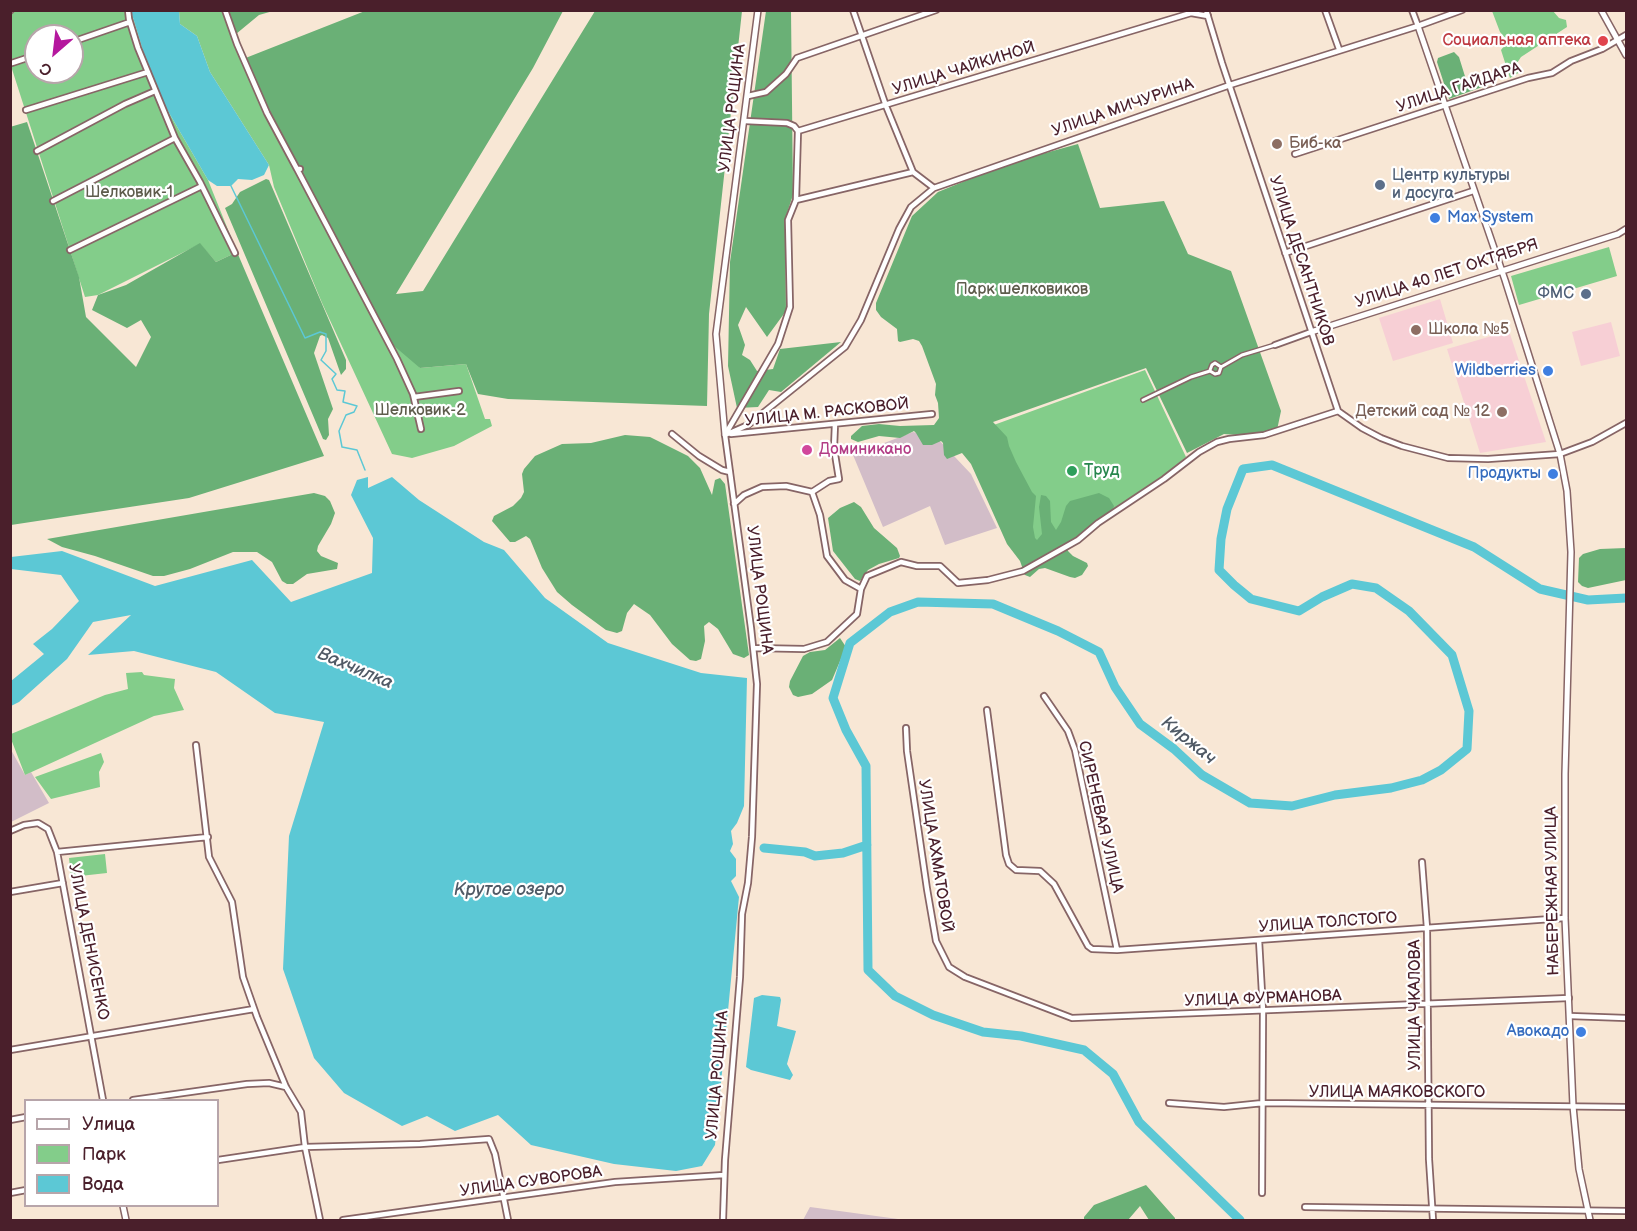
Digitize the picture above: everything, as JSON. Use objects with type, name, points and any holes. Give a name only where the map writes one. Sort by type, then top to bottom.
[{"type":"street","points":[[128,10],[148,72],[175,138],[235,253]]},
{"type":"street","points":[[225,10],[263,104],[397,359],[414,397],[421,429]]},
{"type":"street","name":"УЛИЦА РОЩИНА","points":[[723,1221],[724,1175],[740,977],[742,914],[748,883],[752,837],[757,684],[725,435],[716,334],[758,10]]},
{"type":"street","points":[[725,435],[748,425],[845,347],[861,320],[899,229],[911,207],[934,188],[913,172],[886,105],[853,10]]},
{"type":"street","points":[[748,96],[766,92],[786,74],[797,58],[936,10]]},
{"type":"street","points":[[1325,10],[1339,49]]},
{"type":"street","points":[[1412,10],[1418,26]]},
{"type":"street","name":"УЛИЦА МИЧУРИНА","points":[[934,188],[1230,85],[1462,10]]},
{"type":"street","points":[[1601,10],[1626,55]]},
{"type":"street","name":"УЛИЦА ЧАЙКИНОЙ","points":[[798,131],[1193,12],[1207,13]]},
{"type":"street","name":"УЛИЦА ДЕСАНТНИКОВ","points":[[1207,13],[1338,411]]},
{"type":"street","points":[[84,38],[130,22]]},
{"type":"street","name":"НАБЕРЕЖНАЯ УЛИЦА","points":[[1418,26],[1502,271],[1560,454],[1568,500],[1570,560],[1565,774],[1565,918],[1573,1106],[1579,1169],[1590,1221]]},
{"type":"street","name":"УЛИЦА ГАЙДАРА","points":[[1295,154],[1528,78],[1552,73],[1571,61],[1602,49],[1626,35]]},
{"type":"street","points":[[26,110],[148,72]]},
{"type":"street","points":[[37,151],[125,104],[155,91]]},
{"type":"street","points":[[725,435],[778,344],[789,307],[788,220],[796,200],[798,131],[787,123],[744,121]]},
{"type":"street","points":[[54,201],[175,138]]},
{"type":"street","points":[[796,200],[913,172]]},
{"type":"street","points":[[70,250],[202,186]]},
{"type":"street","points":[[1285,253],[1473,191]]},
{"type":"street","name":"УЛИЦА 40 ЛЕТ ОКТЯБРЯ","points":[[1275,345],[1618,234],[1626,229]]},
{"type":"street","points":[[1210,370],[1215,374],[1219,373],[1221,367],[1242,355],[1275,345]]},
{"type":"street","points":[[1143,400],[1210,370],[1215,363],[1221,367]]},
{"type":"street","points":[[414,397],[459,392]]},
{"type":"street","points":[[754,648],[804,649],[827,642],[857,614],[861,589],[867,576],[901,562],[917,566],[940,566],[958,583],[988,580],[1023,571],[1078,540],[1098,523],[1164,479],[1199,452],[1217,442],[1264,435],[1338,411],[1381,438],[1448,458],[1488,459],[1560,454],[1592,442],[1626,423]]},
{"type":"street","name":"УЛИЦА М. РАСКОВОЙ","points":[[725,435],[932,414]]},
{"type":"street","points":[[734,504],[744,495],[762,487],[786,486],[812,492],[839,479],[834,448],[836,424]]},
{"type":"street","points":[[748,425],[749,430],[754,433]]},
{"type":"street","points":[[672,434],[699,456],[722,470],[730,472]]},
{"type":"street","points":[[812,492],[820,515],[827,556],[845,580],[861,589]]},
{"type":"street","name":"СИРЕНЕВАЯ УЛИЦА","points":[[1044,696],[1068,731],[1075,750],[1117,950]]},
{"type":"street","name":"УЛИЦА ТОЛСТОГО","points":[[987,710],[1009,864],[1016,870],[1040,871],[1054,884],[1088,946],[1092,949],[1117,950],[1565,918]]},
{"type":"street","name":"УЛИЦА АХМАТОВОЙ","points":[[906,728],[907,751],[936,941],[949,967],[965,977]]},
{"type":"street","points":[[196,745],[208,837],[208,857],[231,902],[243,977],[254,1009],[286,1087],[302,1112],[305,1147],[320,1221]]},
{"type":"street","name":"УЛИЦА ДЕНИСЕНКО","points":[[10,831],[24,825],[38,823],[48,828],[57,852],[103,1099]]},
{"type":"street","points":[[57,852],[208,837]]},
{"type":"street","name":"УЛИЦА ЧКАЛОВА","points":[[1422,862],[1427,928],[1429,1159],[1434,1208],[1433,1221]]},
{"type":"street","points":[[10,892],[63,884]]},
{"type":"street","points":[[1259,940],[1263,1011],[1262,1193]]},
{"type":"street","name":"УЛИЦА ФУРМАНОВА","points":[[965,977],[1072,1018],[1569,998]]},
{"type":"street","points":[[10,1050],[254,1009]]},
{"type":"street","points":[[1570,1016],[1626,1018]]},
{"type":"street","points":[[146,1099],[247,1084],[269,1083],[286,1087]]},
{"type":"street","name":"УЛИЦА МАЯКОВСКОГО","points":[[1169,1103],[1224,1107],[1263,1103],[1626,1107]]},
{"type":"street","points":[[219,1160],[305,1147],[420,1144],[489,1138],[508,1221]]},
{"type":"street","name":"УЛИЦА СУВОРОВА","points":[[343,1221],[615,1182],[724,1175]]},
{"type":"street","points":[[1305,1207],[1626,1211]]},
{"type":"shaded area","name":"Школа №5","points":[[1440,299],[1453,343],[1393,361],[1379,318]]},
{"type":"shaded area","points":[[1611,322],[1620,356],[1581,366],[1572,332]]},
{"type":"shaded area","name":"Детский сад № 12","points":[[1509,331],[1546,442],[1480,453],[1447,349]]},
{"type":"shaded area","points":[[913,432],[938,439],[971,474],[997,528],[945,545],[930,506],[883,527],[853,455]]},
{"type":"shaded area","points":[[10,748],[25,775],[31,772],[49,803],[11,822]]},
{"type":"shaded area","points":[[810,1207],[898,1219],[900,1220],[803,1220]]},
{"type":"green space","name":"Шелковик-1","points":[[10,11],[131,11],[154,87],[208,180],[237,252],[216,262],[200,244],[98,295],[85,297],[11,66]]},
{"type":"green space","name":"Шелковик-2","points":[[179,11],[227,11],[243,59],[420,368],[466,364],[485,419],[490,419],[492,426],[454,446],[412,458],[392,454],[322,303],[274,187],[269,165],[210,72],[197,36],[180,24]]},
{"type":"green space","points":[[227,11],[273,11],[259,15],[236,34]]},
{"type":"green space","points":[[365,11],[563,11],[533,68],[396,294],[423,291],[595,11],[742,11],[709,314],[707,406],[508,399],[478,394],[466,364],[420,368],[393,345],[243,59]]},
{"type":"green space","points":[[766,11],[791,11],[793,195],[785,219],[786,311],[767,337],[746,307],[738,325],[745,345],[742,355],[750,360],[757,371],[773,369],[780,349],[841,342],[781,392],[769,390],[758,407],[737,408],[728,366],[730,262]]},
{"type":"green space","points":[[1492,11],[1553,11],[1559,18],[1566,20],[1567,27],[1521,57],[1517,63],[1520,72],[1510,78],[1501,50],[1508,41],[1500,32]]},
{"type":"green space","points":[[1454,52],[1459,57],[1468,86],[1482,83],[1485,86],[1449,99],[1437,62],[1438,58]]},
{"type":"green space","points":[[27,122],[79,277],[86,317],[136,367],[151,337],[141,320],[127,328],[92,310],[98,295],[126,285],[200,243],[216,262],[237,252],[324,456],[189,498],[11,525],[10,127]]},
{"type":"green space","name":"Парк шелковиков","points":[[1078,144],[1100,208],[1164,201],[1188,254],[1231,271],[1281,411],[1277,430],[1251,436],[1224,434],[1187,453],[1146,368],[993,422],[1007,437],[1016,462],[1036,496],[1033,527],[1037,540],[1042,534],[1039,507],[1041,495],[1046,496],[1050,501],[1051,522],[1056,530],[1070,501],[1099,493],[1109,498],[1114,506],[1112,512],[1066,545],[1073,556],[1087,563],[1088,566],[1082,575],[1075,578],[1045,568],[1039,569],[1030,577],[1025,575],[1020,561],[1007,544],[971,464],[962,453],[947,459],[941,441],[932,445],[923,445],[914,431],[900,438],[879,436],[858,442],[851,439],[851,436],[862,426],[934,425],[939,418],[935,395],[936,384],[922,346],[919,341],[913,339],[898,341],[897,329],[881,317],[876,310],[876,303],[912,216],[938,192],[1009,163]]},
{"type":"green space","points":[[266,179],[269,180],[346,360],[346,369],[341,375],[328,338],[320,336],[314,353],[333,409],[328,419],[329,435],[326,440],[323,439],[225,208],[232,204],[240,192]]},
{"type":"green space","points":[[1609,247],[1617,276],[1519,305],[1511,276]]},
{"type":"green space","name":"Труд","points":[[1145,370],[1186,457],[1159,480],[1026,566],[958,438]]},
{"type":"green space","points":[[625,435],[650,437],[688,456],[700,468],[712,495],[715,480],[720,478],[725,484],[749,655],[744,658],[733,654],[718,629],[709,622],[704,626],[705,641],[701,659],[690,660],[672,644],[650,615],[634,604],[627,613],[622,631],[617,633],[606,630],[557,592],[542,568],[530,539],[526,536],[510,542],[492,521],[494,516],[513,506],[521,498],[524,492],[522,474],[535,456],[562,444],[591,443]]},
{"type":"green space","points":[[314,493],[325,496],[335,513],[317,551],[321,556],[338,563],[337,569],[307,574],[293,584],[282,581],[272,562],[257,552],[233,552],[190,569],[164,576],[153,576],[62,547],[47,539]]},
{"type":"green space","points":[[854,502],[861,507],[874,528],[897,548],[900,556],[868,570],[860,581],[855,579],[833,551],[828,518],[840,508]]},
{"type":"green space","points":[[1626,548],[1626,580],[1588,588],[1578,582],[1579,558],[1583,554],[1600,549]]},
{"type":"green space","points":[[840,638],[846,647],[832,680],[812,694],[798,697],[793,695],[789,687],[790,681],[803,656],[810,652],[825,650]]},
{"type":"green space","points":[[142,672],[144,675],[175,679],[174,688],[184,710],[154,716],[25,775],[11,734],[105,695],[128,689],[126,673]]},
{"type":"green space","points":[[101,753],[104,762],[99,772],[100,787],[51,799],[35,777]]},
{"type":"green space","points":[[105,854],[107,873],[71,877],[69,858]]},
{"type":"green space","points":[[1146,1185],[1175,1220],[1149,1220],[1140,1206],[1128,1220],[1084,1220],[1094,1205]]},
{"type":"water","points":[[131,11],[179,11],[180,24],[197,36],[210,72],[269,165],[264,175],[252,180],[238,179],[231,186],[217,186],[208,180],[154,87]]},
{"type":"water","name":"Крутое озеро","points":[[368,477],[368,488],[392,477],[419,500],[484,542],[504,550],[545,598],[608,643],[701,673],[747,678],[744,806],[731,831],[733,844],[730,851],[736,859],[736,876],[731,881],[739,897],[715,1145],[702,1166],[676,1171],[614,1164],[531,1145],[498,1115],[455,1131],[427,1116],[402,1126],[344,1093],[314,1058],[283,969],[289,836],[324,722],[275,713],[216,672],[134,651],[88,655],[131,615],[93,622],[67,659],[19,702],[11,706],[11,681],[44,654],[33,644],[52,629],[79,601],[61,575],[11,569],[11,557],[62,551],[155,586],[252,560],[291,602],[372,573],[373,538],[351,495],[357,480]]},
{"type":"water","points":[[762,995],[780,997],[777,1026],[796,1031],[787,1064],[793,1075],[790,1080],[746,1067],[754,998]]},
{"type":"waterway","points":[[231,186],[305,338],[320,332],[326,334],[326,351],[321,360],[336,374],[332,379],[337,390],[345,391],[343,402],[357,406],[354,412],[346,415],[339,431],[342,447],[357,450],[365,470]]},
{"type":"waterway","name":"Киржач","points":[[1240,1220],[1139,1122],[1113,1074],[1084,1050],[1021,1036],[983,1032],[933,1015],[895,996],[868,970],[866,766],[846,730],[833,698],[850,643],[890,612],[918,602],[993,604],[1058,631],[1099,652],[1115,687],[1140,724],[1174,749],[1202,775],[1250,803],[1292,806],[1335,795],[1391,788],[1422,780],[1441,770],[1467,749],[1469,711],[1452,655],[1409,611],[1376,588],[1352,584],[1322,597],[1299,611],[1251,599],[1219,570],[1221,539],[1227,509],[1243,469],[1272,465],[1474,547],[1540,589],[1588,600],[1626,598]]},
{"type":"waterway","name":"Вахчилка","points":[[764,848],[805,852],[815,856],[843,853],[867,845]]},
{"type":"place","name":"Социальная аптека","points":[[1603,41]]},
{"type":"place","name":"Биб-ка","points":[[1277,144]]},
{"type":"place","name":"Центр культуры и досуга","points":[[1380,185]]},
{"type":"place","name":"Max System","points":[[1435,218]]},
{"type":"place","name":"ФМС","points":[[1586,294]]},
{"type":"place","name":"Школа №5","points":[[1416,330]]},
{"type":"place","name":"Wildberries","points":[[1548,371]]},
{"type":"place","name":"Детский сад № 12","points":[[1502,412]]},
{"type":"place","name":"Доминикано","points":[[807,450]]},
{"type":"place","name":"Труд","points":[[1072,471]]},
{"type":"place","name":"Продукты","points":[[1553,474]]},
{"type":"place","name":"Авокадо","points":[[1581,1032]]}]
